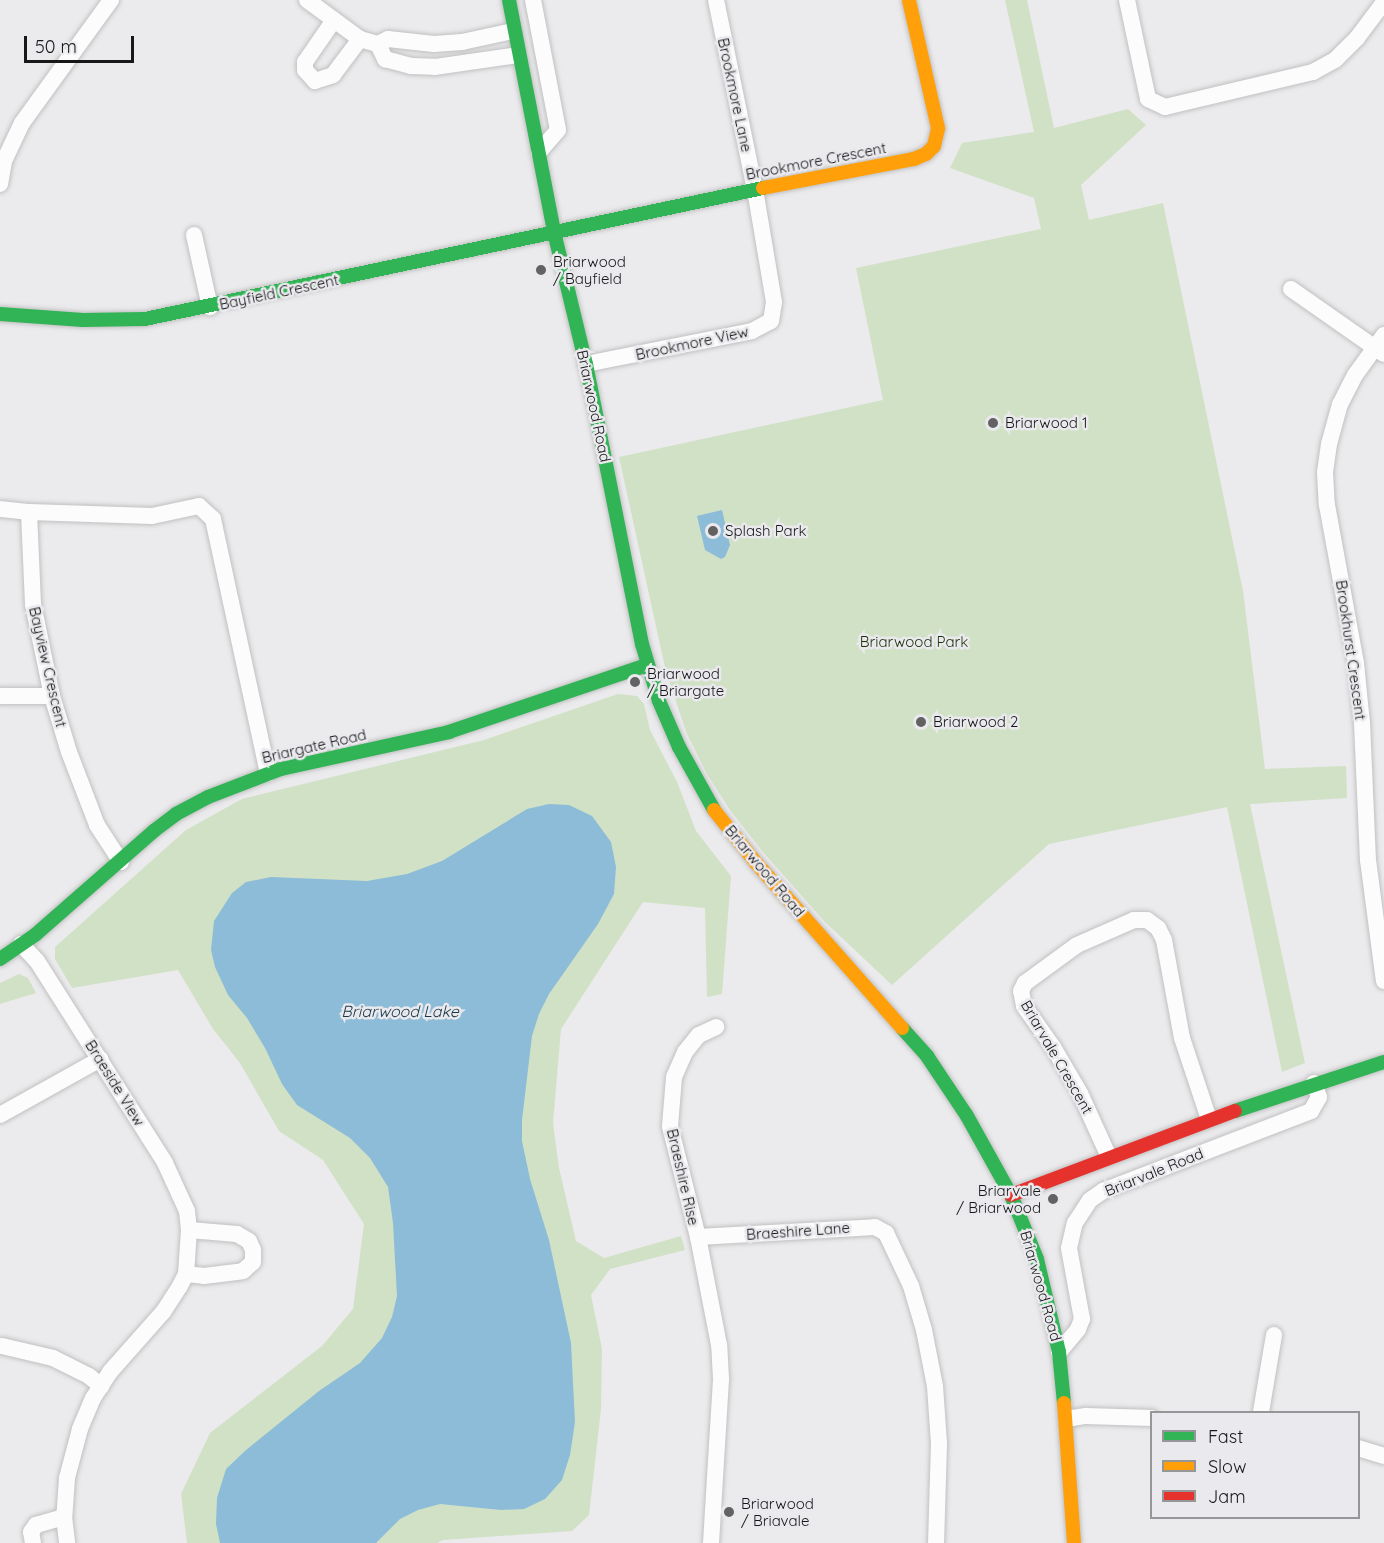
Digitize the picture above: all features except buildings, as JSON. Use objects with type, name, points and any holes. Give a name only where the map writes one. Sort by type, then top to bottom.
[{"type":"street","points":[[0,184],[4,161],[22,123],[111,0]]},
{"type":"street","points":[[307,0],[360,39],[378,44],[388,39],[434,44],[462,42],[513,31]]},
{"type":"street","name":"Briarwood Road","points":[[509,0],[513,31],[554,232],[586,364],[647,665],[659,701],[679,747],[708,802],[757,864],[927,1056],[967,1116],[1011,1195],[1037,1259],[1059,1352],[1074,1543]]},
{"type":"street","points":[[533,0],[558,130],[539,152]]},
{"type":"street","name":"Brookmore Lane","points":[[716,0],[755,190]]},
{"type":"street","name":"Brookmore Crescent","points":[[554,232],[914,159],[926,154],[934,146],[938,128],[909,0]]},
{"type":"street","points":[[1127,0],[1148,99],[1165,107],[1312,72],[1336,59],[1357,38],[1384,2]]},
{"type":"street","points":[[334,20],[305,62],[305,70],[315,81],[333,75],[360,39]]},
{"type":"street","points":[[378,44],[385,59],[411,66],[435,67],[518,55]]},
{"type":"street","name":"Brookmore View","points":[[586,364],[752,331],[771,321],[774,302],[755,190]]},
{"type":"street","name":"Bayfield Crescent","points":[[0,314],[84,320],[146,319],[554,232]]},
{"type":"street","points":[[195,235],[210,307]]},
{"type":"street","points":[[1291,289],[1381,345]]},
{"type":"street","name":"Brookhurst Crescent","points":[[1381,345],[1340,404],[1329,444],[1325,472],[1327,505],[1356,663],[1362,723],[1368,861],[1379,907],[1384,981]]},
{"type":"street","points":[[0,509],[152,516],[199,506],[213,519],[267,772]]},
{"type":"street","name":"Bayview Crescent","points":[[29,512],[33,604],[52,696],[69,752],[97,825],[121,862]]},
{"type":"street","name":"Briargate Road","points":[[0,959],[121,862],[176,814],[208,797],[267,772],[449,732],[647,665]]},
{"type":"street","points":[[0,696],[52,696]]},
{"type":"street","name":"Briarvale Crescent","points":[[1109,1157],[1080,1093],[1053,1047],[1023,1006],[1021,991],[1025,983],[1077,945],[1134,920],[1147,920],[1158,928],[1164,939],[1182,1038],[1209,1119]]},
{"type":"street","name":"Braeside View","points":[[21,944],[37,961],[165,1163],[187,1211],[189,1230],[190,1247],[186,1274],[163,1312],[110,1372],[89,1407],[72,1452],[64,1517],[67,1543]]},
{"type":"street","name":"Braeshire Rise","points":[[698,1237],[676,1158],[671,1116],[674,1077],[685,1052],[699,1035],[716,1027]]},
{"type":"street","points":[[0,1115],[100,1059]]},
{"type":"street","name":"Briarvale Road","points":[[1011,1195],[1209,1119],[1384,1062]]},
{"type":"street","name":"Briarvale Road","points":[[1059,1352],[1078,1329],[1082,1319],[1068,1248],[1075,1223],[1090,1200],[1103,1191],[1311,1111],[1318,1097],[1314,1083]]},
{"type":"street","name":"Braeshire Lane","points":[[698,1237],[875,1227],[886,1233],[910,1286],[924,1330],[935,1386],[939,1443],[936,1543]]},
{"type":"street","points":[[186,1274],[204,1276],[243,1271],[253,1262],[253,1250],[249,1241],[237,1234],[189,1230]]},
{"type":"street","points":[[698,1237],[719,1345],[721,1379],[711,1543]]},
{"type":"street","points":[[1261,1411],[1274,1335]]},
{"type":"street","points":[[2,1346],[53,1359],[89,1376],[101,1386]]},
{"type":"street","points":[[1066,1419],[1086,1416],[1150,1418]]},
{"type":"street","points":[[1360,1448],[1384,1456]]},
{"type":"street","points":[[33,1543],[31,1532],[36,1525],[64,1517]]},
{"type":"green space","name":"Briarwood Park","points":[[1005,0],[1027,0],[1054,128],[1128,109],[1146,125],[1081,185],[1089,220],[1163,203],[1243,591],[1265,769],[1346,766],[1347,798],[1250,804],[1305,1063],[1282,1072],[1227,807],[1049,844],[892,985],[824,921],[763,852],[730,810],[707,774],[687,734],[666,672],[619,457],[883,400],[856,268],[1041,229],[1034,198],[950,168],[962,143],[1034,132]]},
{"type":"green space","points":[[618,694],[637,696],[644,704],[650,730],[677,782],[696,831],[731,876],[722,994],[707,997],[705,908],[643,902],[561,1029],[553,1123],[559,1168],[576,1241],[604,1258],[681,1236],[685,1250],[610,1269],[591,1295],[602,1349],[601,1409],[589,1515],[572,1531],[443,1540],[437,1543],[187,1543],[181,1494],[210,1433],[322,1346],[353,1309],[364,1224],[323,1160],[279,1131],[240,1063],[213,1029],[178,970],[72,988],[55,959],[55,947],[186,830],[242,799],[484,740]]},
{"type":"green space","points":[[19,974],[28,978],[36,993],[0,1004],[0,983]]},
{"type":"water","name":"Splash Park","points":[[722,510],[730,545],[725,557],[721,559],[705,550],[697,516]]},
{"type":"water","name":"Briarwood Lake","points":[[549,804],[569,805],[592,816],[611,842],[616,867],[614,894],[598,924],[549,994],[539,1014],[532,1036],[522,1120],[522,1141],[530,1179],[549,1240],[571,1343],[575,1422],[570,1455],[562,1480],[545,1499],[524,1509],[501,1510],[440,1504],[418,1510],[400,1519],[376,1543],[220,1543],[216,1524],[217,1498],[226,1469],[319,1391],[360,1363],[382,1338],[392,1317],[397,1296],[393,1223],[388,1187],[370,1158],[350,1138],[297,1105],[282,1084],[265,1048],[247,1018],[228,995],[215,967],[211,950],[214,921],[232,893],[246,882],[271,877],[367,881],[407,874],[442,861],[527,809]]},
{"type":"traffic: fast","points":[[509,0],[554,232],[586,364],[642,644],[659,701],[679,747],[714,810]]},
{"type":"traffic: fast","points":[[0,314],[83,320],[145,319],[763,188]]},
{"type":"traffic: fast","points":[[0,959],[35,935],[155,830],[176,814],[208,797],[281,769],[449,732],[647,665]]},
{"type":"traffic: fast","points":[[902,1028],[927,1056],[967,1116],[1011,1195],[1037,1259],[1059,1352],[1064,1403]]},
{"type":"traffic: fast","points":[[1235,1111],[1384,1062]]},
{"type":"traffic: slow","points":[[763,188],[914,159],[926,154],[934,146],[938,128],[909,0]]},
{"type":"traffic: slow","points":[[714,810],[757,864],[902,1028]]},
{"type":"traffic: slow","points":[[1064,1403],[1074,1543]]},
{"type":"traffic: jam","points":[[1011,1195],[1235,1111]]},
{"type":"place","name":"Briarwood / Bayfield","points":[[541,270]]},
{"type":"place","name":"Briarwood 1","points":[[993,423]]},
{"type":"place","name":"Splash Park","points":[[713,531]]},
{"type":"place","name":"Briarwood / Briargate","points":[[635,682]]},
{"type":"place","name":"Briarwood 2","points":[[921,722]]},
{"type":"place","name":"Briarvale / Briarwood","points":[[1053,1199]]},
{"type":"place","name":"Briarwood / Briavale","points":[[729,1512]]}]
